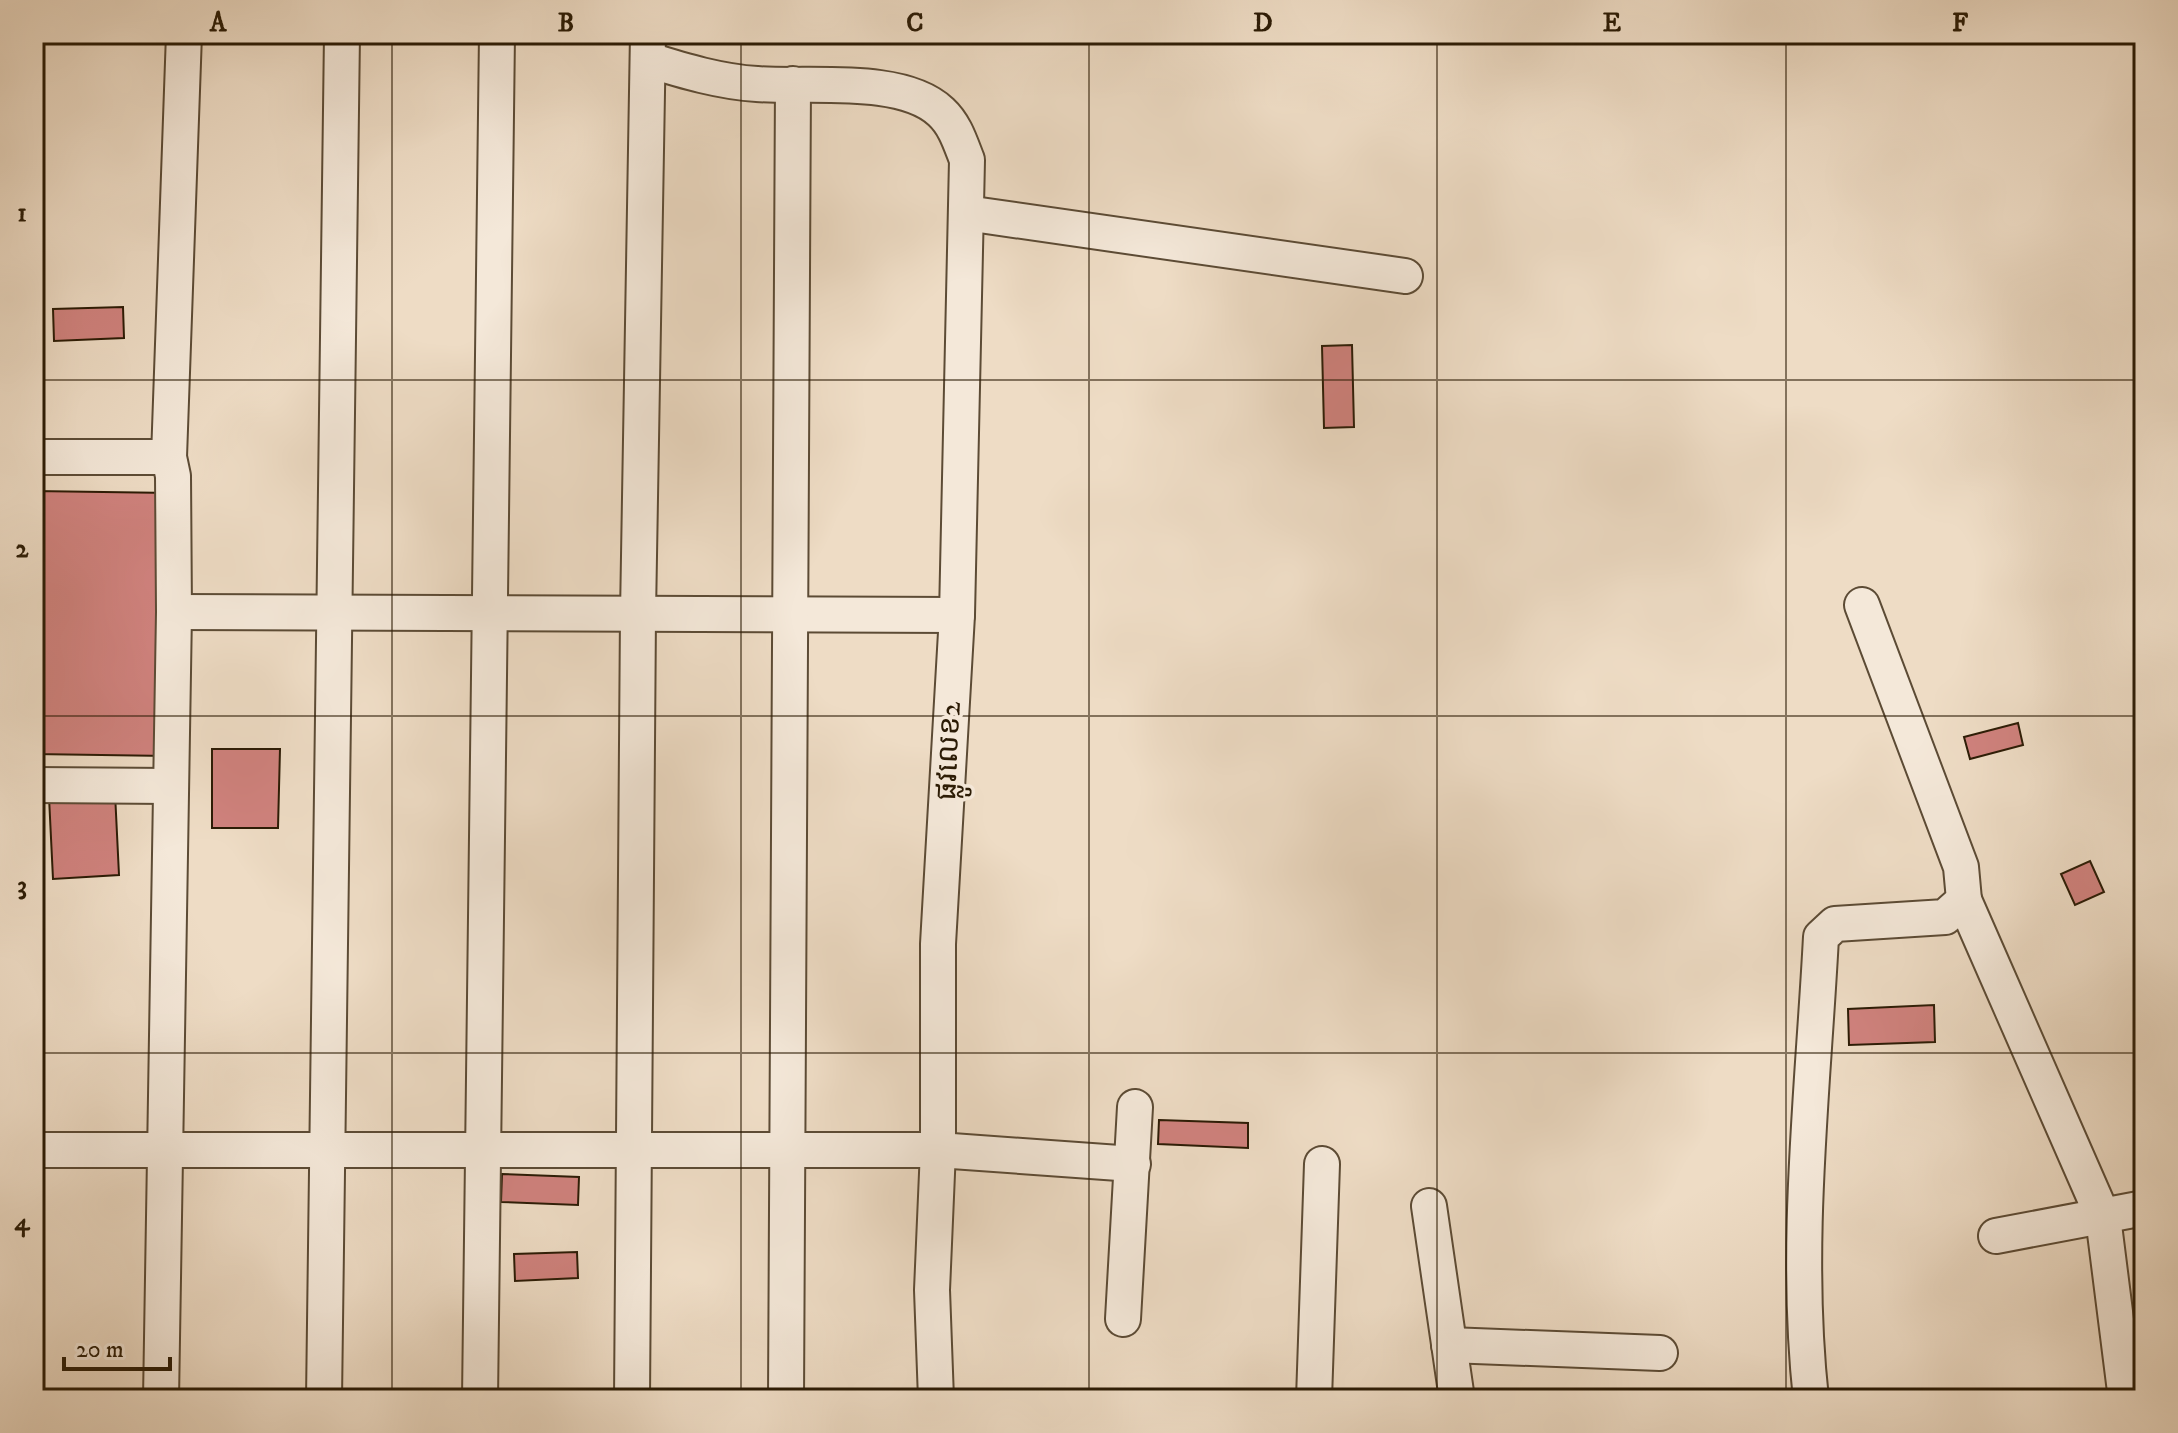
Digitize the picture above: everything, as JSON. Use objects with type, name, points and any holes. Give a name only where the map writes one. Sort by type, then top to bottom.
[{"type":"street","points":[[161,1399],[174,612],[173,476],[169,457],[184,34]]},
{"type":"street","points":[[324,1399],[342,34]]},
{"type":"street","points":[[480,1399],[497,34]]},
{"type":"street","points":[[648,47],[685,71],[756,84],[793,84],[786,1399]]},
{"type":"street","points":[[632,1399],[638,614],[648,47]]},
{"type":"street","name":"ផ្លូវលេខ2","points":[[793,84],[887,90],[916,96],[941,111],[956,131],[967,160],[957,615],[938,944],[938,1150],[932,1290],[936,1399]]},
{"type":"street","points":[[966,213],[1405,276]]},
{"type":"street","points":[[34,457],[169,457]]},
{"type":"street","points":[[1862,605],[1961,867],[1964,900],[2103,1217],[2126,1399]]},
{"type":"street","points":[[174,612],[957,615]]},
{"type":"street","points":[[34,785],[171,786]]},
{"type":"street","points":[[1811,1399],[1805,1343],[1804,1262],[1821,937],[1835,924],[1945,917],[1964,900]]},
{"type":"street","points":[[1123,1319],[1135,1107]]},
{"type":"street","points":[[34,1150],[938,1150],[1133,1164]]},
{"type":"street","points":[[1314,1399],[1322,1164]]},
{"type":"street","points":[[1429,1206],[1457,1399]]},
{"type":"street","points":[[1996,1236],[2144,1208]]},
{"type":"street","points":[[1449,1345],[1660,1353]]},
{"type":"building","points":[[123,307],[124,338],[54,341],[53,309]]},
{"type":"building","points":[[1352,345],[1354,427],[1324,428],[1322,346]]},
{"type":"building","points":[[34,491],[172,493],[168,756],[34,754]]},
{"type":"building","points":[[2018,723],[2023,745],[1970,759],[1964,737]]},
{"type":"building","points":[[212,749],[280,749],[278,828],[212,828]]},
{"type":"building","points":[[115,793],[119,875],[53,879],[49,797]]},
{"type":"building","points":[[2090,861],[2104,892],[2075,905],[2061,874]]},
{"type":"building","points":[[1934,1005],[1935,1042],[1849,1045],[1848,1009]]},
{"type":"building","points":[[1159,1120],[1248,1123],[1248,1148],[1158,1144]]},
{"type":"building","points":[[502,1174],[579,1177],[578,1205],[501,1202]]},
{"type":"building","points":[[577,1252],[578,1278],[515,1281],[514,1254]]}]
